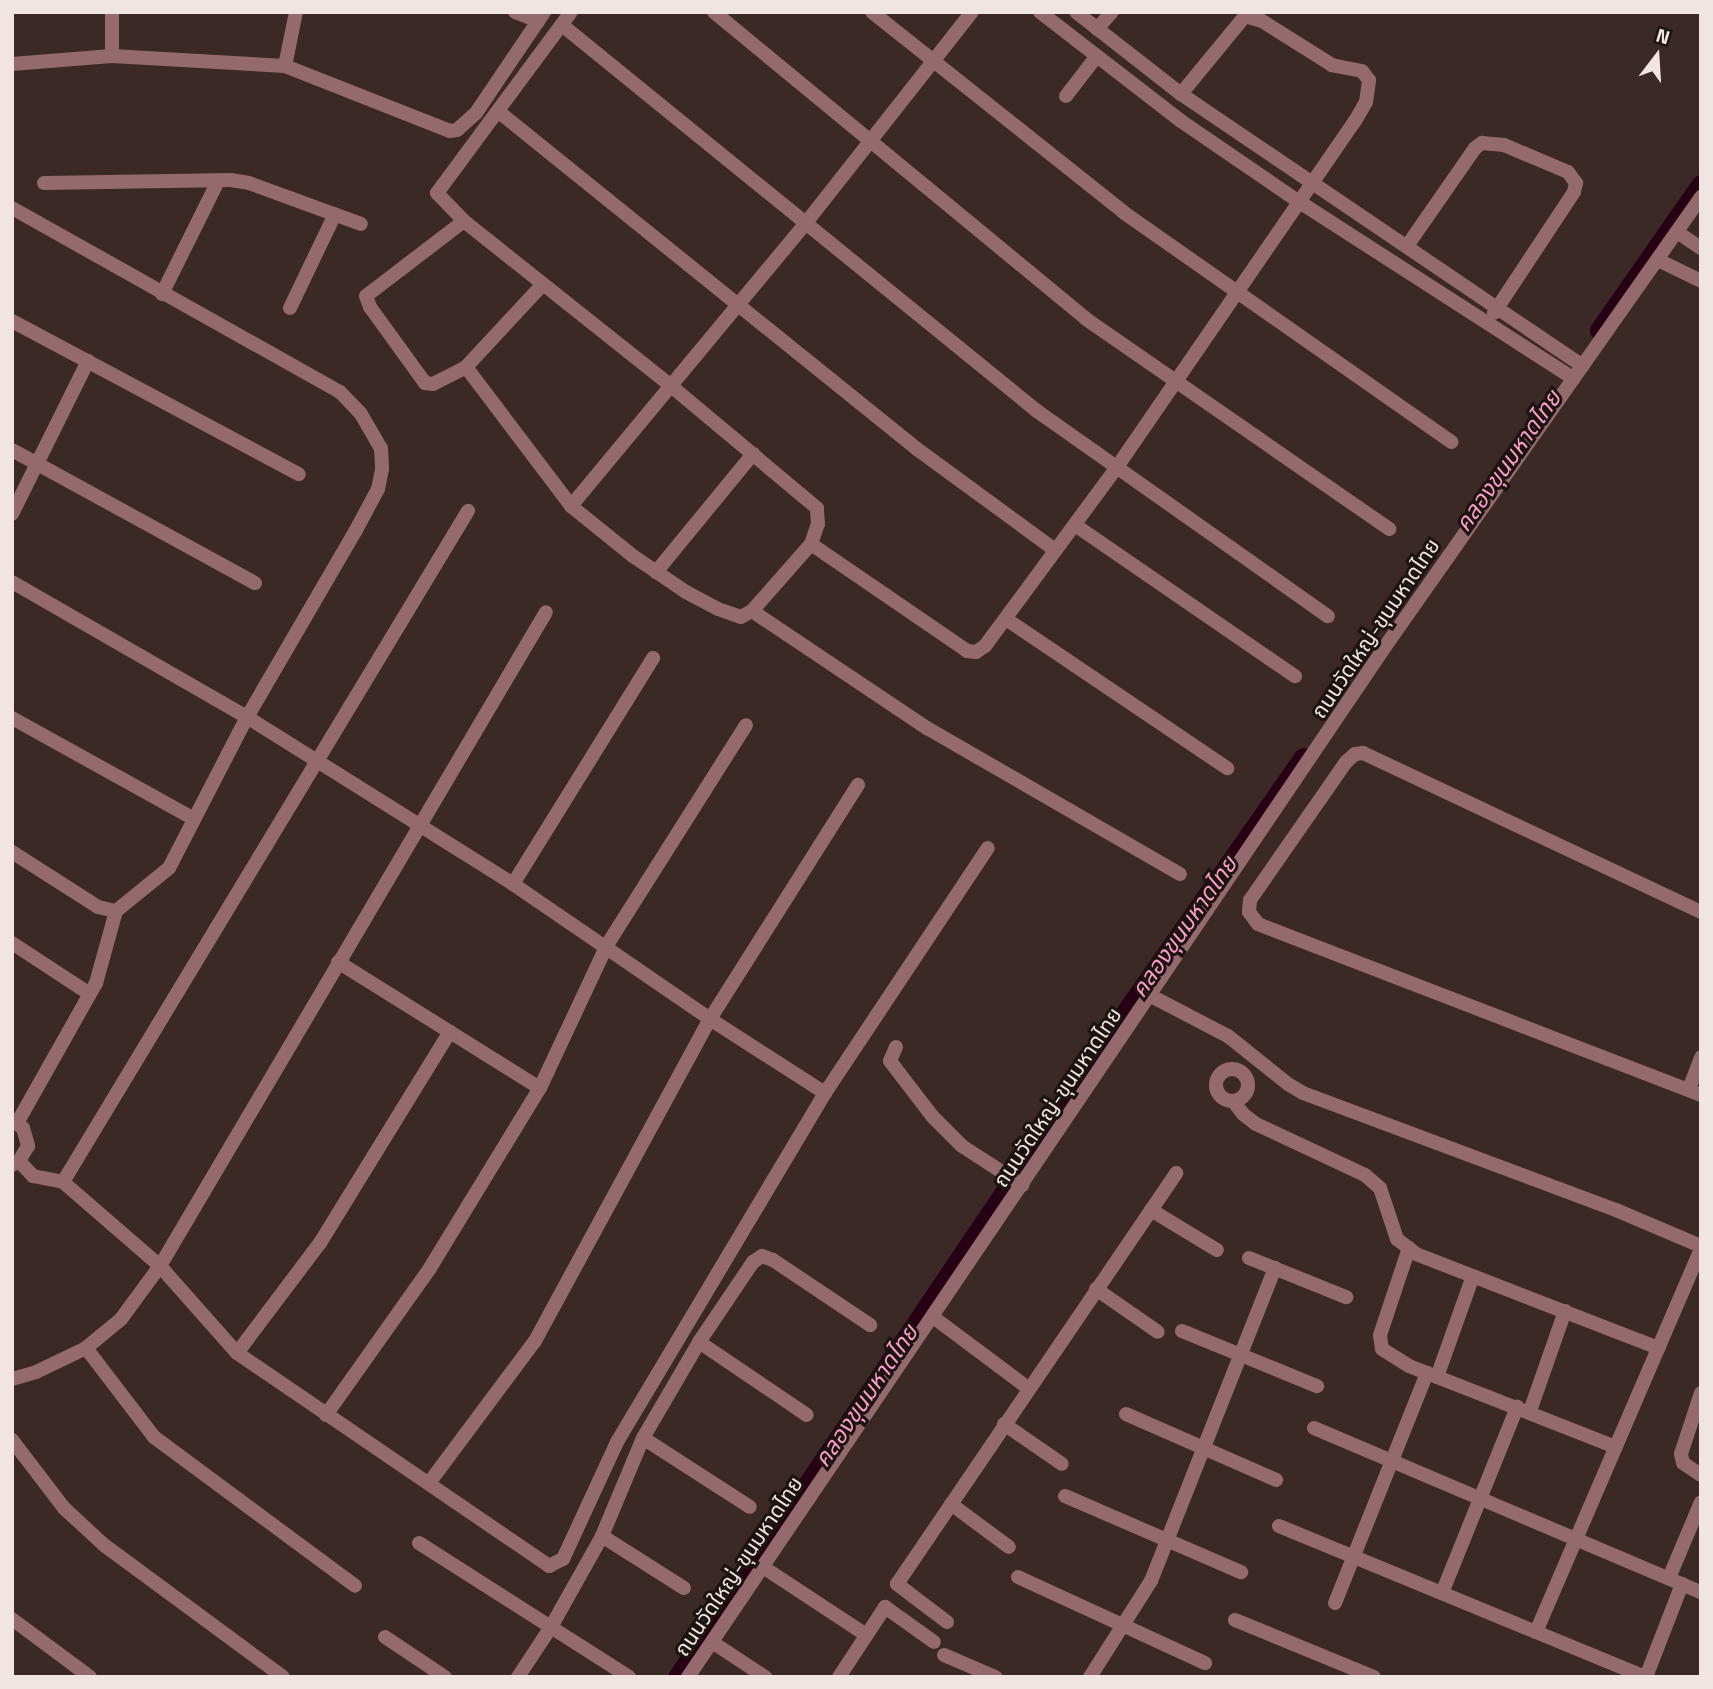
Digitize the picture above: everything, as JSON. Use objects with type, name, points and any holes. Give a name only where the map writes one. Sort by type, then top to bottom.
[{"type":"street","points":[[112,12],[112,56]]},
{"type":"street","points":[[285,66],[296,12]]},
{"type":"street","points":[[12,64],[112,56],[285,66],[441,128],[457,130],[476,113],[541,17],[515,12]]},
{"type":"street","points":[[466,367],[571,506],[601,533],[686,592],[741,617],[752,611],[810,544],[818,524],[817,508],[670,385],[464,220],[437,193],[570,12]]},
{"type":"street","points":[[713,12],[1086,319],[1389,529]]},
{"type":"street","points":[[872,12],[1122,212],[1452,442]]},
{"type":"street","points":[[571,506],[806,224],[972,12]]},
{"type":"street","points":[[1040,12],[1181,121],[1298,201],[1569,376]]},
{"type":"street","points":[[1076,12],[1181,94],[1499,306],[1578,362]]},
{"type":"street","points":[[1097,29],[1112,12]]},
{"type":"street","points":[[810,544],[971,652],[985,646],[1117,467],[1312,182],[1366,102],[1369,80],[1362,71],[1332,65],[1262,21],[1245,16],[1181,94]]},
{"type":"street","points":[[562,25],[1037,411],[1328,615]]},
{"type":"street","points":[[1066,96],[1096,57]]},
{"type":"street","points":[[499,112],[917,449],[1055,550]]},
{"type":"street","points":[[1407,246],[1475,148],[1482,144],[1490,141],[1504,145],[1568,172],[1576,183],[1574,191],[1487,323]]},
{"type":"street","points":[[162,294],[218,181]]},
{"type":"street","points":[[44,183],[249,183],[361,224]]},
{"type":"street","name":"ถนนวัดใหญ่-ขุนมหาดไทย","points":[[688,1677],[933,1317],[1018,1182],[1151,996],[1578,362],[1658,260],[1701,197]]},
{"type":"street","points":[[12,208],[340,391],[361,414],[381,448],[382,469],[377,489],[247,717],[169,869],[116,911],[96,983],[15,1122],[23,1128],[28,1146],[16,1163],[33,1176],[63,1182],[160,1266],[237,1353],[549,1566],[563,1559],[617,1442],[824,1093],[988,848]]},
{"type":"street","points":[[290,307],[335,214]]},
{"type":"street","points":[[464,220],[366,296],[370,307],[425,383],[433,384],[466,367],[543,284]]},
{"type":"street","points":[[1677,232],[1701,248]]},
{"type":"street","points":[[1658,260],[1701,281]]},
{"type":"street","points":[[12,321],[299,474]]},
{"type":"street","points":[[12,514],[88,361]]},
{"type":"street","points":[[12,450],[255,583]]},
{"type":"street","points":[[656,572],[753,454]]},
{"type":"street","points":[[63,1182],[468,511]]},
{"type":"street","points":[[1075,525],[1295,676]]},
{"type":"street","points":[[12,582],[247,717],[513,884],[710,1019],[824,1093]]},
{"type":"street","points":[[752,611],[927,728],[1180,874]]},
{"type":"street","points":[[12,1380],[36,1372],[86,1348],[121,1319],[160,1266],[417,826],[546,612]]},
{"type":"street","points":[[1006,620],[1227,768]]},
{"type":"street","points":[[513,884],[653,658]]},
{"type":"street","points":[[12,718],[194,819]]},
{"type":"street","points":[[326,1415],[430,1268],[540,1087],[607,946],[746,725]]},
{"type":"street","points":[[1701,912],[1363,753],[1355,754],[1346,762],[1249,905],[1251,919],[1258,924],[1695,1092],[1701,1057]]},
{"type":"street","points":[[429,1483],[535,1341],[710,1019],[858,785]]},
{"type":"street","points":[[12,852],[98,907],[116,911]]},
{"type":"street","points":[[12,943],[88,993]]},
{"type":"street","points":[[338,962],[540,1087]]},
{"type":"street","points":[[1151,996],[1245,1047],[1268,1069],[1303,1093],[1616,1210],[1701,1247],[1536,1632]]},
{"type":"street","points":[[237,1353],[320,1242],[450,1032]]},
{"type":"street","points":[[896,1046],[890,1061],[895,1071],[932,1116],[962,1146],[1018,1182]]},
{"type":"street","points":[[1237,1069],[1245,1047]]},
{"type":"street","points":[[1233,1101],[1243,1097],[1249,1087],[1246,1076],[1237,1069],[1226,1070],[1216,1083],[1218,1094],[1233,1101],[1243,1114],[1256,1124],[1373,1182],[1380,1188],[1398,1239],[1409,1248],[1473,1276],[1658,1348]]},
{"type":"street","points":[[947,1622],[897,1584],[1176,1173]]},
{"type":"street","points":[[1151,1210],[1217,1250]]},
{"type":"street","points":[[1409,1248],[1379,1342],[1382,1349],[1432,1375],[1616,1447]]},
{"type":"street","points":[[518,1677],[551,1627],[602,1536],[643,1438],[699,1342],[753,1262],[762,1256],[773,1259],[870,1325]]},
{"type":"street","points":[[1249,1258],[1346,1297]]},
{"type":"street","points":[[1090,1677],[1151,1581],[1206,1448],[1275,1268]]},
{"type":"street","points":[[1335,1603],[1352,1556],[1473,1276]]},
{"type":"street","points":[[1096,1289],[1157,1332]]},
{"type":"street","points":[[1442,1593],[1479,1498],[1523,1409],[1565,1311]]},
{"type":"street","points":[[933,1317],[1028,1388]]},
{"type":"street","points":[[1182,1331],[1317,1386]]},
{"type":"street","points":[[699,1342],[807,1415]]},
{"type":"street","points":[[86,1348],[154,1437],[355,1586]]},
{"type":"street","points":[[1701,1394],[1681,1454],[1683,1463],[1701,1475]]},
{"type":"street","points":[[1126,1414],[1276,1480]]},
{"type":"street","points":[[1004,1424],[1062,1464]]},
{"type":"street","points":[[1314,1428],[1701,1592]]},
{"type":"street","points":[[643,1438],[750,1507]]},
{"type":"street","points":[[12,1440],[64,1508],[104,1545],[283,1677]]},
{"type":"street","points":[[1065,1496],[1241,1572]]},
{"type":"street","points":[[1279,1526],[1646,1677],[1701,1502]]},
{"type":"street","points":[[951,1504],[1009,1547]]},
{"type":"street","points":[[602,1536],[684,1588]]},
{"type":"street","points":[[419,1543],[629,1677]]},
{"type":"street","points":[[763,1567],[866,1635]]},
{"type":"street","points":[[1018,1577],[1205,1663]]},
{"type":"street","points":[[839,1677],[885,1607],[934,1642]]},
{"type":"street","points":[[12,1619],[90,1677]]},
{"type":"street","points":[[1235,1620],[1374,1677]]},
{"type":"street","points":[[385,1637],[445,1677]]},
{"type":"street","points":[[712,1642],[765,1677]]},
{"type":"street","points":[[944,1655],[995,1677]]},
{"type":"waterway","name":"คลองขุนมหาดไทย","points":[[1599,330],[1701,184]]},
{"type":"waterway","name":"คลองขุนมหาดไทย","points":[[677,1677],[1128,1008],[1303,757]]}]
